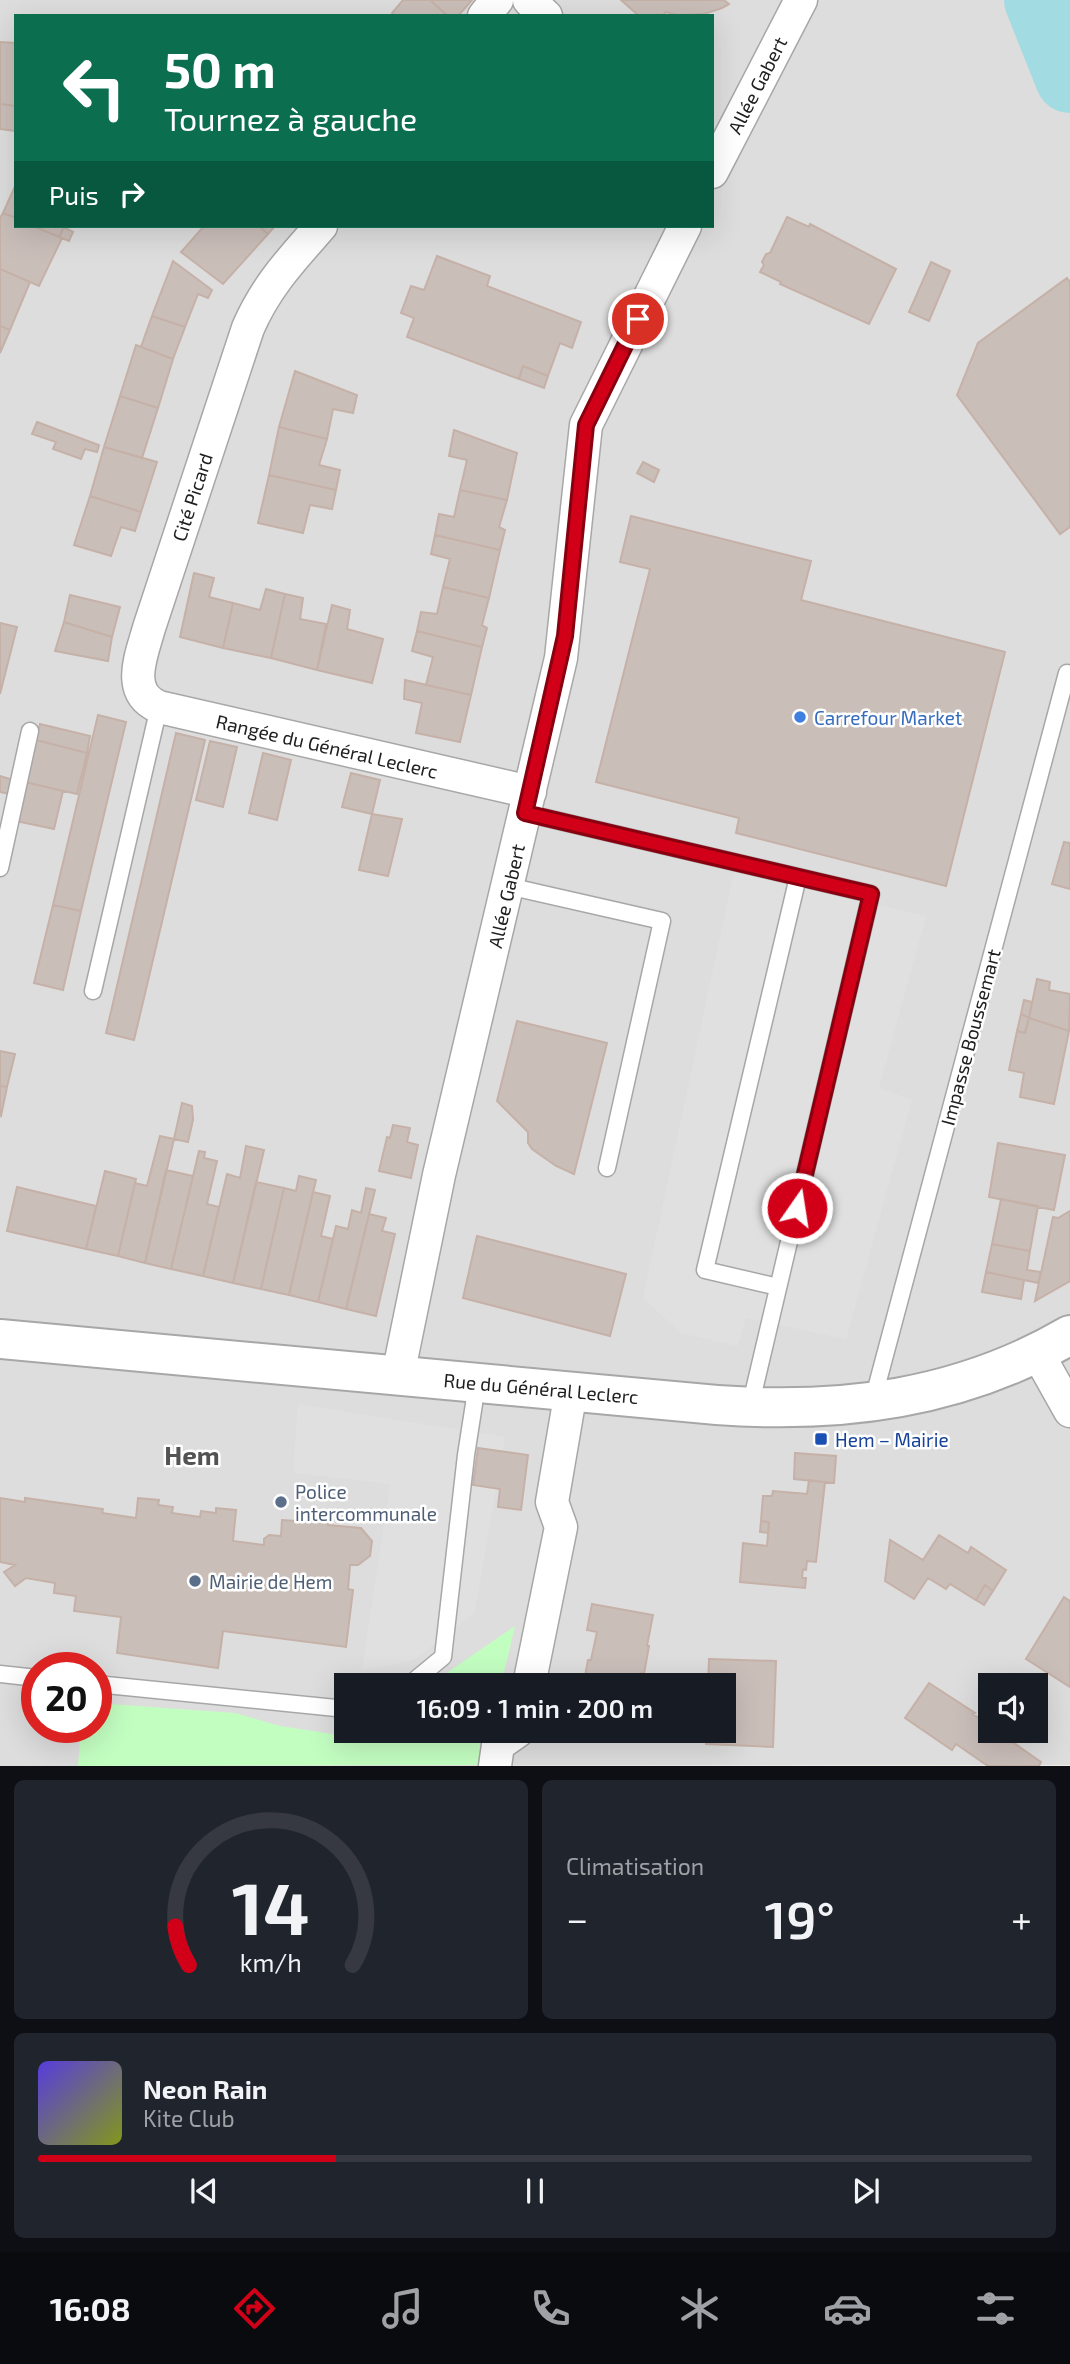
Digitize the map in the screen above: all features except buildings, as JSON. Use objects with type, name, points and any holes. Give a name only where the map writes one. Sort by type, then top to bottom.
[{"type":"street","points":[[486,14],[497,0]]},
{"type":"street","points":[[529,0],[544,14]]},
{"type":"street","name":"Allée Gabert","points":[[714,168],[801,0]]},
{"type":"street","name":"Cité Picard","points":[[159,708],[146,702],[138,682],[139,664],[149,628],[254,314],[274,280],[319,228]]},
{"type":"street","name":"Allée Gabert","points":[[398,1375],[439,1175],[565,636],[586,425],[684,228]]},
{"type":"street","name":"Rangée du Général Leclerc","points":[[159,708],[527,802]]},
{"type":"street","name":"Rue du Général Leclerc","points":[[0,1339],[750,1407],[805,1409],[873,1402],[955,1384],[1011,1366],[1054,1345]]},
{"type":"street","points":[[1054,1345],[1070,1411]]},
{"type":"street","points":[[531,1673],[561,1527],[552,1502],[571,1391]]},
{"type":"street","points":[[495,1766],[498,1745],[501,1743]]},
{"type":"lane","name":"Impasse Boussemart","points":[[873,1402],[1066,673]]},
{"type":"lane","points":[[93,991],[159,708]]},
{"type":"lane","points":[[0,868],[30,731]]},
{"type":"lane","points":[[527,802],[798,877],[871,894],[750,1407]]},
{"type":"lane","points":[[778,1287],[705,1270],[798,877]]},
{"type":"lane","points":[[508,886],[662,921],[607,1168]]},
{"type":"lane","points":[[424,1673],[443,1657],[475,1383]]},
{"type":"lane","points":[[0,1674],[21,1676]]},
{"type":"lane","points":[[112,1686],[334,1708]]},
{"type":"shaded area","points":[[0,0],[1017,0],[1070,102],[1070,1765],[0,1766]]},
{"type":"shaded area","points":[[734,871],[926,916],[879,1088],[912,1100],[846,1339],[746,1318],[738,1346],[681,1333],[643,1298]]},
{"type":"shaded area","points":[[298,1404],[505,1437],[475,1612],[414,1660],[362,1670],[390,1484],[293,1473]]},
{"type":"green space","points":[[1017,0],[1070,0],[1070,102]]},
{"type":"green space","points":[[515,1626],[504,1673],[446,1673]]},
{"type":"green space","points":[[112,1704],[235,1713],[280,1726],[334,1734],[334,1743],[488,1743],[483,1765],[78,1766],[80,1743],[112,1743]]},
{"type":"waterway","points":[[1039,0],[1070,78]]},
{"type":"place","name":"Carrefour Market","points":[[800,717]]},
{"type":"place","name":"Hem – Mairie","points":[[821,1439]]},
{"type":"place","name":"Police intercommunale","points":[[281,1502]]},
{"type":"place","name":"Mairie de Hem","points":[[195,1581]]},
{"type":"district","name":"Hem","points":[[192,1454]]},
{"type":"route","points":[[638,319],[586,425],[565,636],[525,813],[871,894],[797,1208]]}]
